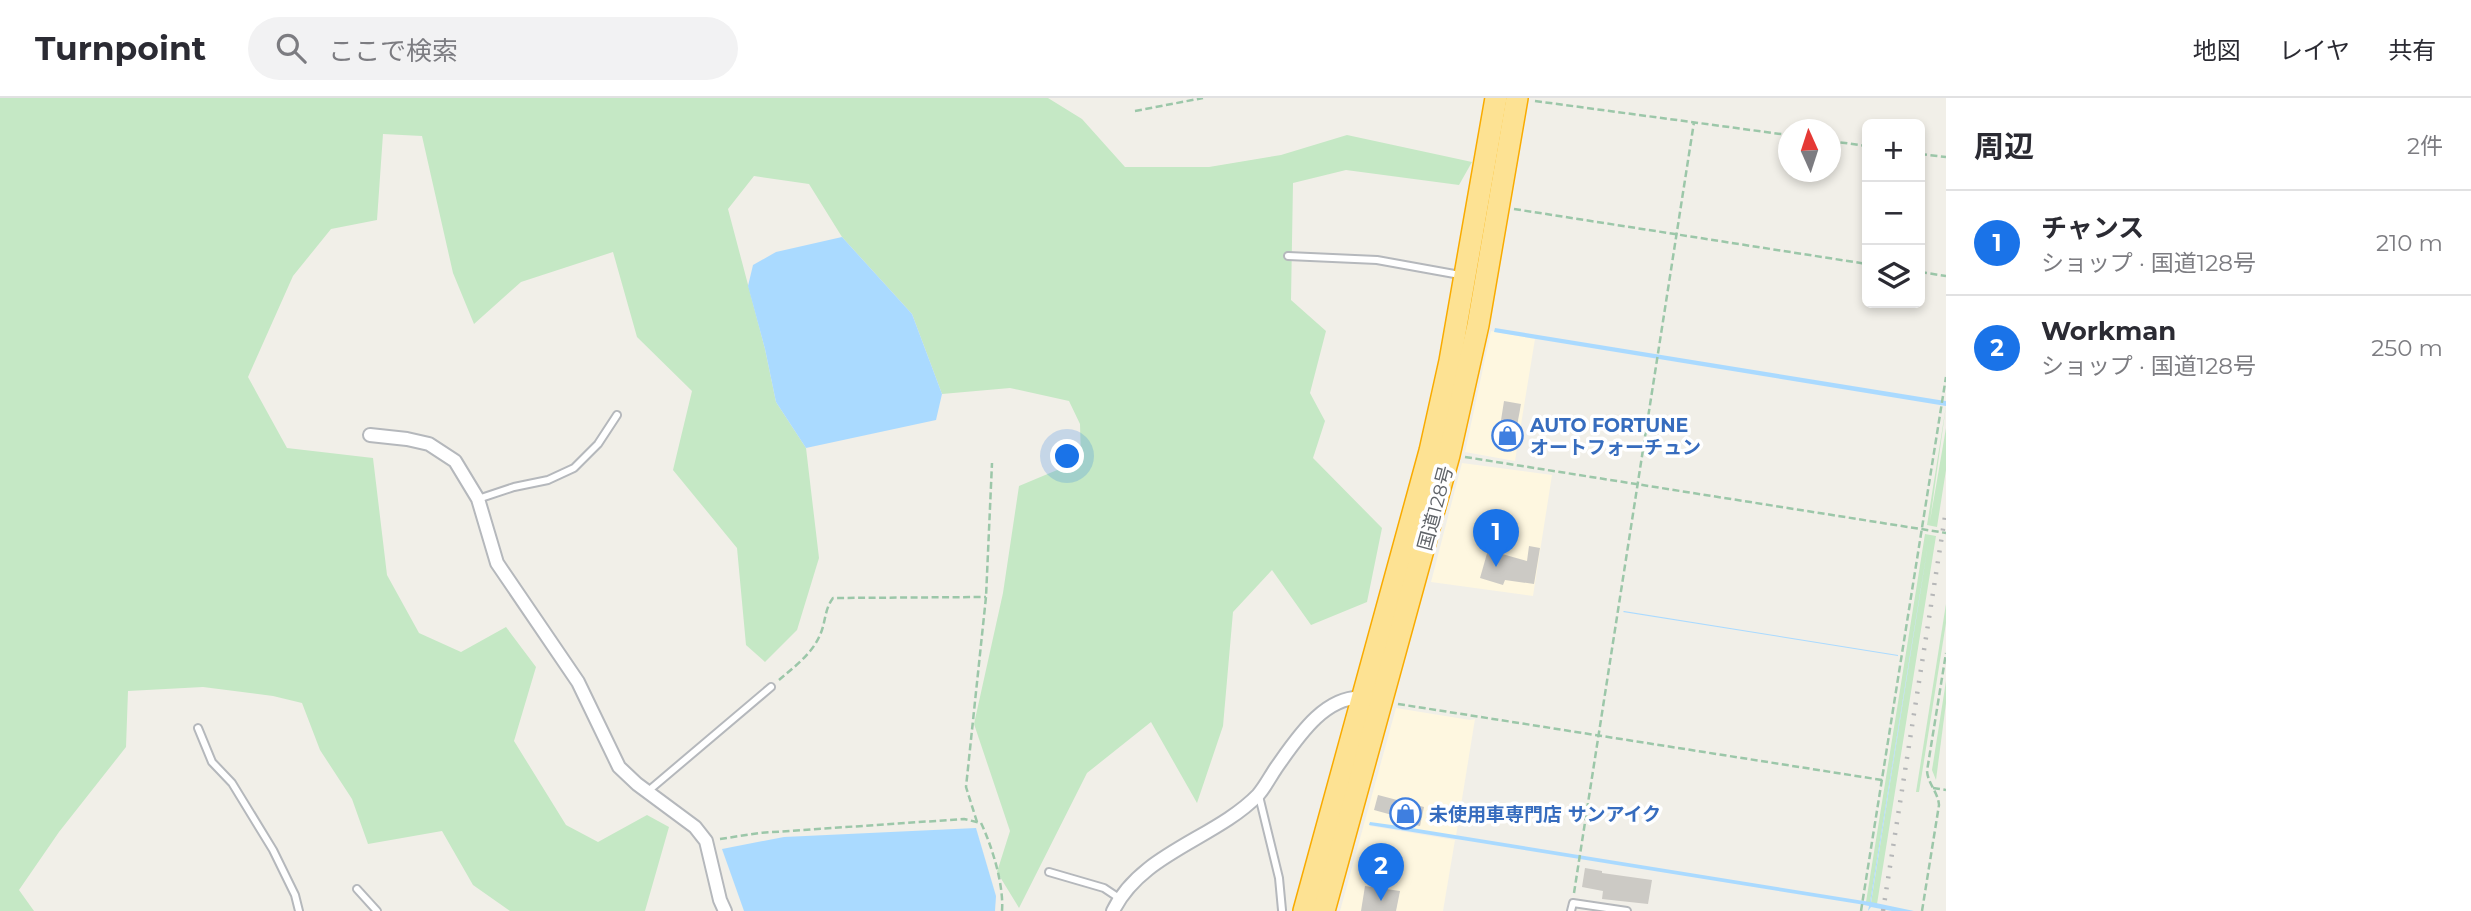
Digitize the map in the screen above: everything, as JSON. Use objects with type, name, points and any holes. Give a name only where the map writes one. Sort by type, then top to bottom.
[{"type":"highway","name":"国道128号","points":[[1304,911],[1449,455],[1476,279],[1496,98]]},
{"type":"highway","name":"国道128号","points":[[1324,911],[1450,361],[1499,206],[1517,98]]},
{"type":"street","points":[[369,435],[429,444],[455,461],[478,499],[497,563],[578,682],[619,767],[647,792],[695,827],[706,841],[725,911]]},
{"type":"street","points":[[1113,911],[1119,898],[1142,873],[1219,825],[1258,794],[1312,722],[1336,702],[1343,699],[1373,699]]},
{"type":"lane","points":[[1288,256],[1377,260],[1476,279]]},
{"type":"lane","points":[[478,499],[514,487],[548,480],[574,468],[598,444],[617,415]]},
{"type":"lane","points":[[647,792],[771,687]]},
{"type":"lane","points":[[198,728],[212,762],[232,783],[273,850],[295,895],[299,911]]},
{"type":"lane","points":[[1258,794],[1279,878],[1282,910]]},
{"type":"lane","points":[[1049,873],[1104,888],[1119,898]]},
{"type":"lane","points":[[357,889],[377,911]]},
{"type":"lane","points":[[1572,907],[1627,911]]},
{"type":"path","points":[[1135,111],[1203,98]]},
{"type":"path","points":[[1517,98],[1778,134]]},
{"type":"path","points":[[1572,907],[1694,122]]},
{"type":"path","points":[[1841,142],[1862,145]]},
{"type":"path","points":[[1925,155],[1946,158]]},
{"type":"path","points":[[1499,206],[1862,263]]},
{"type":"path","points":[[1925,273],[1946,276]]},
{"type":"path","points":[[1861,911],[1946,377]]},
{"type":"path","points":[[1449,455],[1946,533]]},
{"type":"path","points":[[977,822],[967,787],[986,597],[992,463]]},
{"type":"path","points":[[771,687],[806,656],[821,634],[827,607],[833,598],[986,597]]},
{"type":"path","points":[[1922,911],[1939,805],[1927,771],[1946,653]]},
{"type":"path","points":[[1373,699],[1882,780]]},
{"type":"path","points":[[1933,788],[1946,790]]},
{"type":"path","points":[[706,841],[800,830],[964,819],[981,822],[988,837],[1003,896],[1002,911]]},
{"type":"shaded area","points":[[1491,331],[1535,339],[1515,461],[1465,452]]},
{"type":"shaded area","points":[[1462,463],[1552,475],[1533,596],[1431,582]]},
{"type":"shaded area","points":[[1396,708],[1475,719],[1456,836],[1369,823],[1370,826],[1455,840],[1443,911],[1340,911]]},
{"type":"green space","points":[[0,98],[1048,98],[1082,119],[1125,167],[1209,167],[1281,155],[1347,135],[1472,162],[1459,185],[1346,170],[1293,183],[1291,300],[1326,331],[1310,393],[1325,421],[1313,458],[1382,528],[1367,602],[1311,625],[1272,570],[1233,612],[1223,726],[1197,803],[1151,722],[1087,773],[1019,908],[997,872],[1010,831],[974,724],[1003,593],[1019,486],[1081,460],[1080,424],[1069,401],[1010,388],[942,394],[912,314],[842,237],[809,184],[754,176],[728,209],[765,349],[776,402],[806,448],[819,558],[797,630],[765,662],[746,645],[737,548],[673,470],[692,391],[637,337],[613,252],[521,282],[474,324],[453,273],[422,136],[383,134],[377,220],[331,229],[293,276],[248,377],[287,448],[373,458],[387,575],[419,633],[461,652],[506,627],[536,667],[514,741],[566,825],[598,842],[647,815],[669,827],[645,911],[510,911],[473,885],[442,831],[368,844],[352,799],[320,750],[302,703],[273,696],[203,687],[128,691],[126,747],[59,832],[19,890],[34,911],[0,911]]},
{"type":"green space","points":[[1946,406],[1930,521],[1946,428],[1946,470],[1937,527],[1927,525]]},
{"type":"green space","points":[[1925,534],[1936,536],[1877,904],[1871,903],[1929,538],[1870,902],[1866,902]]},
{"type":"green space","points":[[1946,604],[1946,623],[1919,792],[1916,792]]},
{"type":"green space","points":[[1946,681],[1946,703],[1936,780],[1932,770]]},
{"type":"water","points":[[842,237],[912,314],[942,394],[936,420],[806,448],[776,402],[748,286],[753,265],[776,252]]},
{"type":"water","points":[[1495,328],[1946,401],[1946,406],[1494,332]]},
{"type":"water","points":[[1929,538],[1871,902],[1914,911],[1871,907],[1868,911],[1869,906],[1859,904],[1369,825],[1370,822],[1399,826],[1870,902]]},
{"type":"water","points":[[1623,612],[1898,655],[1898,656]]},
{"type":"water","points":[[976,828],[996,896],[995,911],[744,911],[722,849],[784,837]]},
{"type":"building","points":[[1504,401],[1521,404],[1513,448],[1497,446]]},
{"type":"building","points":[[1529,546],[1540,548],[1534,584],[1505,580],[1503,585],[1480,578],[1488,550],[1527,561]]},
{"type":"building","name":"未使用車専門店 サンアイク","points":[[1378,795],[1424,807],[1420,826],[1402,822],[1403,818],[1374,810]]},
{"type":"building","points":[[1585,868],[1652,880],[1648,904],[1602,899],[1603,891],[1582,887]]},
{"type":"building","points":[[1365,886],[1400,891],[1396,911],[1361,911]]},
{"type":"railway","points":[[1883,911],[1946,510]]},
{"type":"place","name":"AUTO FORTUNE オートフォーチュン","points":[[1507,436]]},
{"type":"place","name":"チャンス","points":[[1496,567]]},
{"type":"place","name":"未使用車専門店 サンアイク","points":[[1406,814]]},
{"type":"place","name":"Workman","points":[[1381,901]]}]
